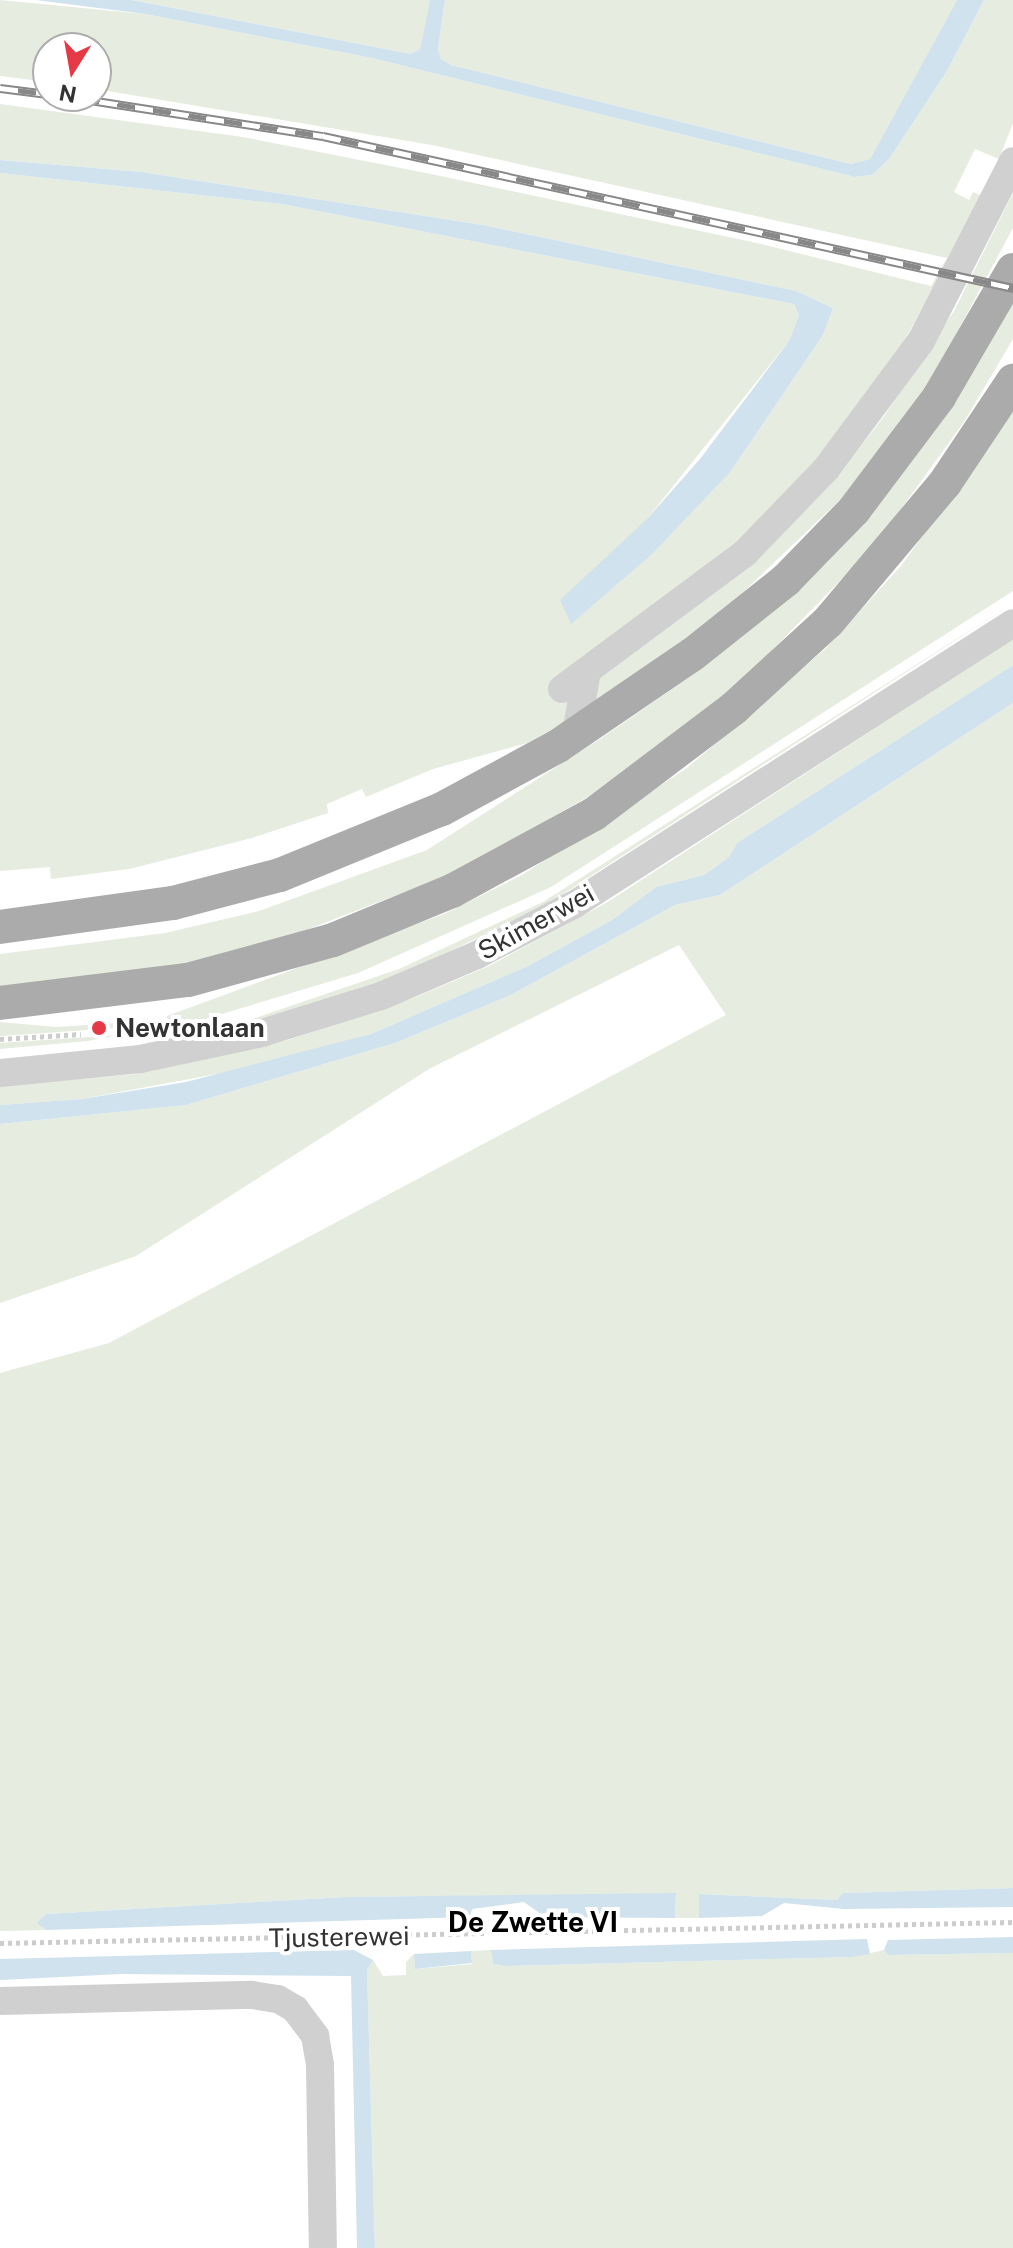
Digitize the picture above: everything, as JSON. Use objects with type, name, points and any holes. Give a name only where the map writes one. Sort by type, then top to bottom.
[{"type":"main road","points":[[0,927],[173,903],[280,875],[442,809],[576,734],[693,654],[786,580],[854,510],[939,397],[1013,270]]},
{"type":"main road","points":[[0,1003],[188,980],[333,940],[452,891],[594,814],[723,718],[828,622],[945,483],[1013,381]]},
{"type":"street","points":[[562,689],[745,553],[826,469],[921,341],[1013,161]]},
{"type":"street","name":"Skimerwei","points":[[0,1073],[140,1059],[262,1033],[381,996],[477,955],[575,904],[1013,623]]},
{"type":"street","points":[[576,734],[587,671]]},
{"type":"street","points":[[0,2001],[252,1995],[278,1999],[295,2009],[315,2036],[319,2056],[323,2248]]},
{"type":"path","points":[[0,1039],[88,1034]]},
{"type":"path","name":"Tjusterewei","points":[[0,1943],[1013,1922]]},
{"type":"shaded area","points":[[0,0],[145,14],[372,58],[855,177],[872,175],[889,159],[947,71],[984,0],[1013,0],[1013,123],[999,159],[975,149],[954,192],[969,200],[973,192],[982,196],[901,347],[822,453],[726,554],[549,683],[561,704],[574,696],[569,720],[527,743],[433,769],[366,797],[362,789],[327,804],[328,813],[252,838],[129,869],[51,879],[50,867],[0,871],[0,173],[282,204],[794,304],[799,315],[789,341],[647,519],[731,471],[823,335],[833,308],[796,291],[483,225],[142,172],[0,160],[0,104],[32,108],[32,112],[59,112],[243,137],[757,243],[931,286],[947,258],[432,145],[112,92],[112,32],[32,32],[32,80],[0,76]]},
{"type":"shaded area","points":[[132,0],[430,0],[420,49],[411,54]]},
{"type":"shaded area","points":[[445,0],[957,0],[870,159],[851,164],[451,65],[441,59],[438,49]]},
{"type":"shaded area","points":[[1013,193],[1013,228],[932,379],[844,496],[720,614],[590,707],[594,682],[750,565],[828,487],[882,419],[954,311]]},
{"type":"shaded area","points":[[1013,302],[1013,339],[964,422],[874,546],[735,688],[600,790],[454,873],[280,940],[183,964],[0,990],[0,954],[165,933],[259,911],[427,850],[603,737],[688,678],[828,562],[948,411]]},
{"type":"shaded area","points":[[1013,411],[1013,591],[551,887],[358,973],[169,1030],[167,1016],[444,914],[522,875],[687,768],[825,649],[901,566]]},
{"type":"shaded area","points":[[1013,603],[546,905],[403,974],[283,1016],[217,1031],[399,969],[543,902]]},
{"type":"shaded area","points":[[1013,639],[1013,665],[737,843],[729,857],[704,875],[656,887],[612,920],[528,966],[371,1034],[254,1067],[82,1099],[0,1105],[0,1086],[135,1074],[288,1040],[416,997],[489,966],[606,903]]},
{"type":"shaded area","points":[[1013,703],[1013,1888],[843,1893],[837,1900],[700,1894],[699,1918],[675,1918],[676,1894],[345,1897],[46,1914],[38,1923],[46,1930],[0,1931],[0,1373],[109,1343],[726,1015],[679,945],[429,1069],[136,1256],[0,1303],[0,1124],[186,1105],[395,1043],[511,995],[675,905],[720,895]]},
{"type":"shaded area","points":[[0,1022],[56,1027],[117,1023],[117,1028],[0,1036]]},
{"type":"shaded area","points":[[118,1035],[88,1041],[0,1049],[0,1043]]},
{"type":"shaded area","points":[[491,1950],[493,1964],[504,1966],[853,1957],[884,1950],[888,1955],[1013,1953],[1013,2248],[375,2248],[367,1970],[373,1960],[383,1976],[406,1975],[406,1962],[414,1954],[415,1969],[472,1964],[471,1951]]},
{"type":"water","points":[[36,0],[132,0],[411,54],[420,49],[430,0],[445,0],[438,49],[441,59],[451,65],[851,164],[870,159],[957,0],[984,0],[947,71],[889,159],[872,175],[855,177],[372,58],[145,14]]},
{"type":"water","points":[[0,160],[142,172],[483,225],[796,291],[833,308],[823,335],[731,471],[651,555],[571,624],[560,600],[647,519],[700,459],[789,341],[799,315],[794,304],[282,204],[0,173]]},
{"type":"water","points":[[1013,665],[1013,703],[720,895],[675,905],[511,995],[395,1043],[186,1105],[0,1124],[0,1105],[82,1099],[186,1082],[371,1034],[528,966],[612,920],[656,887],[704,875],[729,857],[737,843]]},
{"type":"water","points":[[1013,1888],[1013,1907],[844,1909],[784,1903],[762,1916],[699,1918],[699,1894],[837,1900],[843,1893]]},
{"type":"water","points":[[676,1893],[675,1918],[545,1917],[524,1902],[472,1909],[470,1917],[46,1930],[37,1923],[46,1914],[345,1897]]},
{"type":"water","points":[[1013,1937],[1013,1953],[888,1955],[884,1950],[888,1940]]},
{"type":"water","points":[[867,1939],[870,1954],[853,1957],[504,1966],[493,1964],[491,1950]]},
{"type":"water","points":[[354,1950],[373,1960],[367,1970],[375,2248],[357,2248],[351,1976],[121,1974],[0,1980],[0,1959]]},
{"type":"water","points":[[471,1951],[472,1963],[415,1969],[414,1954]]},
{"type":"railway","points":[[0,88],[32,92]]},
{"type":"railway","points":[[112,103],[323,136],[1013,288]]},
{"type":"place","name":"Newtonlaan","points":[[99,1028]]},
{"type":"district","name":"De Zwette VI","points":[[533,1922]]}]
